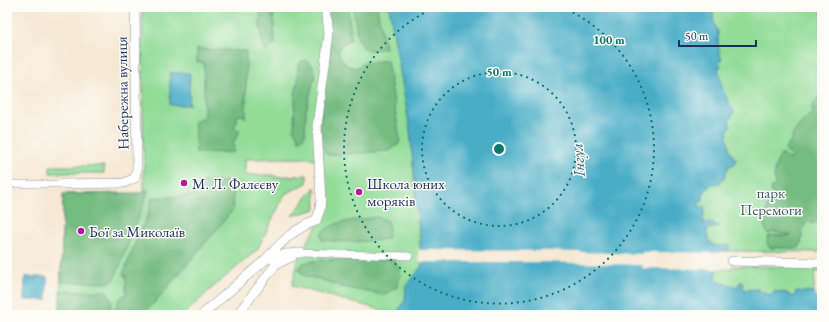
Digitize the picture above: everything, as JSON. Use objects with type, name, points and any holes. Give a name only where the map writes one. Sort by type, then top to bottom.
[{"type":"street","name":"Набережна вулиця","points":[[63,184],[124,183],[135,178],[137,168],[135,7]]},
{"type":"street","points":[[202,315],[265,260],[288,236],[306,224],[316,221],[320,210],[321,199],[317,126],[329,34],[326,7]]},
{"type":"street","points":[[7,184],[63,184]]},
{"type":"street","points":[[265,260],[285,254],[300,253],[409,256]]},
{"type":"street","points":[[237,315],[276,264],[300,253]]},
{"type":"street","points":[[732,262],[822,263]]},
{"type":"green space","points":[[142,7],[389,7],[410,129],[422,266],[406,286],[405,301],[396,314],[292,286],[300,253],[315,230],[324,207],[325,182],[321,162],[307,158],[245,159],[245,175],[294,177],[307,175],[307,183],[285,194],[257,250],[183,315],[60,315],[63,194],[144,193]]},
{"type":"green space","points":[[262,7],[272,7],[274,21],[275,43],[266,52],[260,30]]},
{"type":"green space","points":[[329,7],[348,7],[351,39],[341,45],[338,51],[344,63],[356,68],[364,63],[387,60],[400,140],[398,145],[389,151],[328,155],[319,142]]},
{"type":"green space","points":[[353,7],[377,7],[385,48],[366,51],[358,40]]},
{"type":"green space","name":"парк Перемоги","points":[[712,7],[822,7],[822,252],[729,251],[728,245],[714,246],[708,239],[707,230],[710,228],[715,228],[703,224],[698,203],[703,201],[703,194],[711,184],[720,183],[734,157],[730,151],[726,137],[729,121],[734,112],[720,81],[718,67],[719,61],[721,61],[718,46],[718,32],[714,23]]},
{"type":"green space","points":[[197,49],[246,51],[246,118],[242,115],[237,116],[237,122],[234,127],[240,131],[233,143],[234,152],[196,153],[194,121],[204,117],[204,63],[197,62]]},
{"type":"green space","points":[[305,60],[313,66],[315,75],[306,111],[305,135],[300,141],[294,130],[295,94],[298,82],[298,66],[300,62]]},
{"type":"green space","points":[[822,91],[822,207],[819,209],[818,219],[815,223],[813,224],[808,221],[805,224],[799,248],[770,248],[767,243],[768,237],[774,235],[791,235],[774,232],[768,234],[766,230],[765,215],[768,205],[773,197],[771,189],[775,185],[774,173],[776,165],[782,154],[791,159],[791,156],[785,149],[786,146],[790,144],[793,134],[798,126],[813,112],[812,107]]},
{"type":"green space","points":[[50,166],[104,166],[104,173],[50,173]]},
{"type":"green space","points":[[200,182],[233,182],[233,210],[155,302],[141,315],[113,315],[119,300],[123,295],[126,295],[126,276],[123,275],[137,238],[148,215],[152,198],[200,195]]},
{"type":"green space","points":[[315,187],[316,209],[292,216]]},
{"type":"green space","points":[[145,190],[148,190],[147,195],[114,280],[108,283],[61,282],[63,194],[145,193]]},
{"type":"green space","points":[[377,217],[387,220],[389,229],[387,239],[354,242],[322,240],[321,234],[326,229],[339,223]]},
{"type":"green space","points":[[319,260],[393,260],[400,269],[401,276],[396,288],[384,295],[342,287],[320,279],[307,277],[298,270],[303,263]]},
{"type":"green space","points":[[732,266],[822,267],[822,272],[815,272],[814,293],[796,291],[794,297],[786,293],[775,291],[771,295],[759,292],[758,289],[744,290],[742,282],[740,282],[738,287],[724,284],[716,279],[716,269],[731,269]]},
{"type":"green space","points":[[60,291],[107,291],[112,302],[108,315],[60,315]]},
{"type":"water","name":"Інгул","points":[[389,7],[712,7],[714,23],[718,32],[718,46],[722,61],[719,61],[721,65],[720,68],[717,68],[720,74],[721,84],[728,102],[734,112],[729,121],[731,126],[727,131],[728,135],[726,137],[731,153],[736,159],[734,166],[729,165],[724,179],[720,180],[720,183],[711,184],[703,194],[703,201],[698,203],[699,206],[705,207],[703,224],[708,222],[720,226],[707,230],[708,239],[714,246],[729,245],[729,251],[716,252],[716,279],[724,284],[738,287],[742,281],[744,290],[758,289],[759,292],[767,292],[768,295],[771,295],[775,291],[786,293],[794,297],[796,291],[814,293],[822,304],[822,315],[395,315],[405,301],[406,286],[422,266],[410,129]]},
{"type":"water","points":[[170,73],[190,73],[189,105],[170,105]]},
{"type":"water","points":[[25,277],[47,277],[47,300],[24,300]]},
{"type":"pier","points":[[418,250],[546,251],[642,254],[642,252],[730,253],[718,254],[718,269],[642,268],[642,265],[545,262],[419,262]]},
{"type":"place","name":"М. Л. Фалєєву","points":[[184,183]]},
{"type":"place","name":"Школа юних моряків","points":[[359,192]]},
{"type":"place","name":"Бої за Миколаїв","points":[[81,231]]}]
